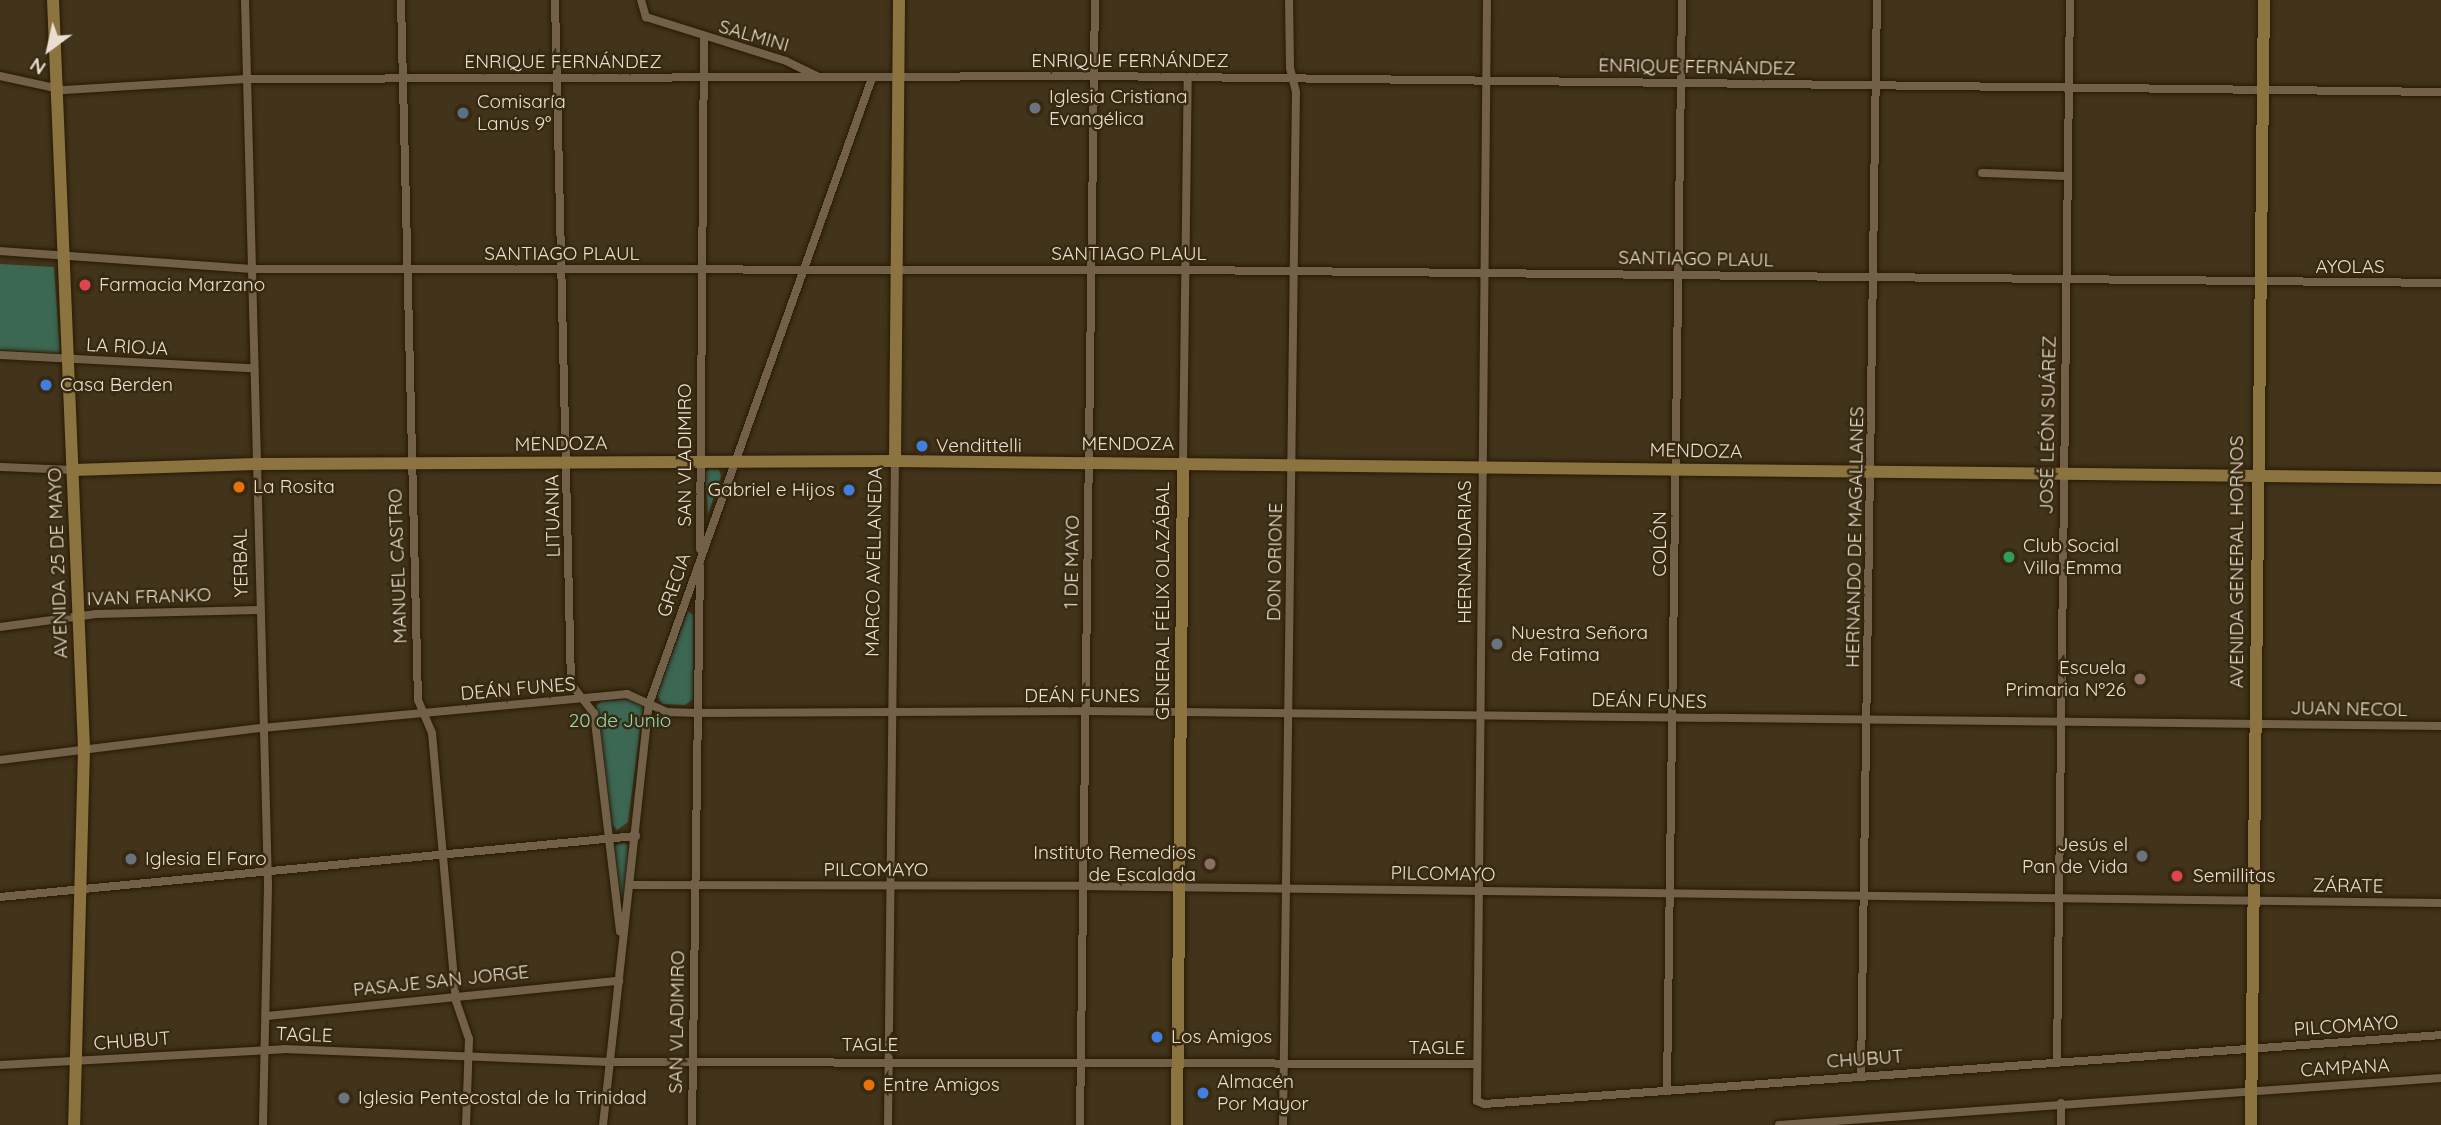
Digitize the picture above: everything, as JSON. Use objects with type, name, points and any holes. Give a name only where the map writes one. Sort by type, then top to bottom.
[{"type":"street","name":"AVENIDA 25 DE MAYO","points":[[53,0],[84,749],[83,889],[74,1125]]},
{"type":"street","name":"YERBAL","points":[[245,0],[258,610],[267,872],[262,1125]]},
{"type":"street","name":"MANUEL CASTRO","points":[[401,0],[418,700],[432,733],[456,994],[467,1028],[469,1058],[466,1125]]},
{"type":"street","name":"LITUANIA","points":[[555,0],[571,684],[594,713],[621,937]]},
{"type":"street","name":"SALMINI","points":[[641,0],[642,11],[646,17],[704,38],[786,61],[820,78]]},
{"type":"street","name":"MARCO AVELLANEDA","points":[[888,1125],[899,0]]},
{"type":"street","name":"1 DE MAYO","points":[[1080,1125],[1095,0]]},
{"type":"street","name":"DON ORIONE","points":[[1283,1125],[1284,889],[1293,466],[1293,78],[1290,0]]},
{"type":"street","name":"HERNANDARIAS","points":[[1479,1103],[1476,1064],[1481,467],[1487,273],[1487,0]]},
{"type":"street","name":"COLÓN","points":[[1667,1089],[1675,718],[1682,0]]},
{"type":"street","name":"HERNANDO DE MAGALLANES","points":[[1861,1075],[1869,720],[1877,0]]},
{"type":"street","name":"JOSÉ LEÓN SUÁREZ","points":[[2057,1061],[2070,0]]},
{"type":"street","name":"AVENIDA GENERAL HORNOS","points":[[2251,1125],[2264,0]]},
{"type":"street","name":"SAN VLADIMIRO","points":[[692,1125],[704,38]]},
{"type":"street","name":"ENRIQUE FERNÁNDEZ","points":[[0,76],[57,90],[246,79],[1095,76],[1488,79],[2069,91],[2441,92]]},
{"type":"street","name":"GENERAL FÉLIX OLAZÁBAL","points":[[1177,1125],[1188,77]]},
{"type":"street","name":"GRECIA","points":[[603,1125],[619,981],[621,937],[631,885],[649,704],[872,78]]},
{"type":"street","points":[[1982,173],[2068,176]]},
{"type":"street","name":"SANTIAGO PLAUL","points":[[0,251],[251,269],[1293,270],[2259,283]]},
{"type":"street","name":"AYOLAS","points":[[2259,283],[2441,283]]},
{"type":"street","name":"LA RIOJA","points":[[0,355],[252,369]]},
{"type":"street","name":"MENDOZA","points":[[0,467],[74,470],[255,464],[895,461],[1872,474],[2441,478]]},
{"type":"street","name":"IVAN FRANKO","points":[[0,627],[80,615],[258,610]]},
{"type":"street","name":"DEÁN FUNES","points":[[0,760],[262,728],[627,694],[667,712],[696,713],[1086,711],[2256,723]]},
{"type":"street","name":"JUAN NECOL","points":[[2256,723],[2441,726]]},
{"type":"street","points":[[0,897],[267,872],[443,852],[636,836]]},
{"type":"street","name":"PILCOMAYO","points":[[631,885],[1083,886],[2254,900]]},
{"type":"street","name":"ZÁRATE","points":[[2254,900],[2441,903]]},
{"type":"street","name":"PASAJE SAN JORGE","points":[[266,1016],[456,994],[619,981]]},
{"type":"street","name":"PILCOMAYO","points":[[2252,1049],[2441,1035]]},
{"type":"street","name":"TAGLE","points":[[265,1049],[610,1062],[889,1060],[1476,1064]]},
{"type":"street","name":"CHUBUT","points":[[0,1065],[265,1049]]},
{"type":"street","name":"CHUBUT","points":[[1479,1103],[2252,1049]]},
{"type":"street","name":"CAMPANA","points":[[2252,1089],[2441,1078]]},
{"type":"street","points":[[1779,1125],[1860,1122],[2252,1089]]},
{"type":"street","points":[[2061,1104],[2061,1125]]},
{"type":"green space","points":[[0,264],[54,267],[60,354],[0,350]]},
{"type":"green space","points":[[711,469],[719,470],[721,476],[708,514],[705,472]]},
{"type":"green space","points":[[688,611],[693,615],[693,699],[685,705],[662,704],[657,694]]},
{"type":"green space","name":"20 de Junio","points":[[633,699],[643,706],[628,822],[617,830],[611,823],[596,706],[602,701]]},
{"type":"green space","points":[[624,843],[628,845],[626,896],[619,899],[613,846]]},
{"type":"place","name":"Iglesia Cristiana Evangélica","points":[[1035,108]]},
{"type":"place","name":"Comisaría Lanús 9°","points":[[463,113]]},
{"type":"place","name":"Farmacia Marzano","points":[[85,285]]},
{"type":"place","name":"Casa Berden","points":[[46,385]]},
{"type":"place","name":"Vendittelli","points":[[922,446]]},
{"type":"place","name":"La Rosita","points":[[239,487]]},
{"type":"place","name":"Gabriel e Hijos","points":[[849,490]]},
{"type":"place","name":"Club Social Villa Emma","points":[[2009,557]]},
{"type":"place","name":"Nuestra Señora de Fatima","points":[[1497,644]]},
{"type":"place","name":"Escuela Primaria Nº26","points":[[2140,679]]},
{"type":"place","name":"Jesús el Pan de Vida","points":[[2142,856]]},
{"type":"place","name":"Iglesia El Faro","points":[[131,859]]},
{"type":"place","name":"Instituto Remedios de Escalada","points":[[1210,864]]},
{"type":"place","name":"Semillitas","points":[[2177,876]]},
{"type":"place","name":"Los Amigos","points":[[1157,1037]]},
{"type":"place","name":"Entre Amigos","points":[[869,1085]]},
{"type":"place","name":"Almacén Por Mayor","points":[[1203,1093]]},
{"type":"place","name":"Iglesia Pentecostal de la Trinidad","points":[[344,1098]]}]
